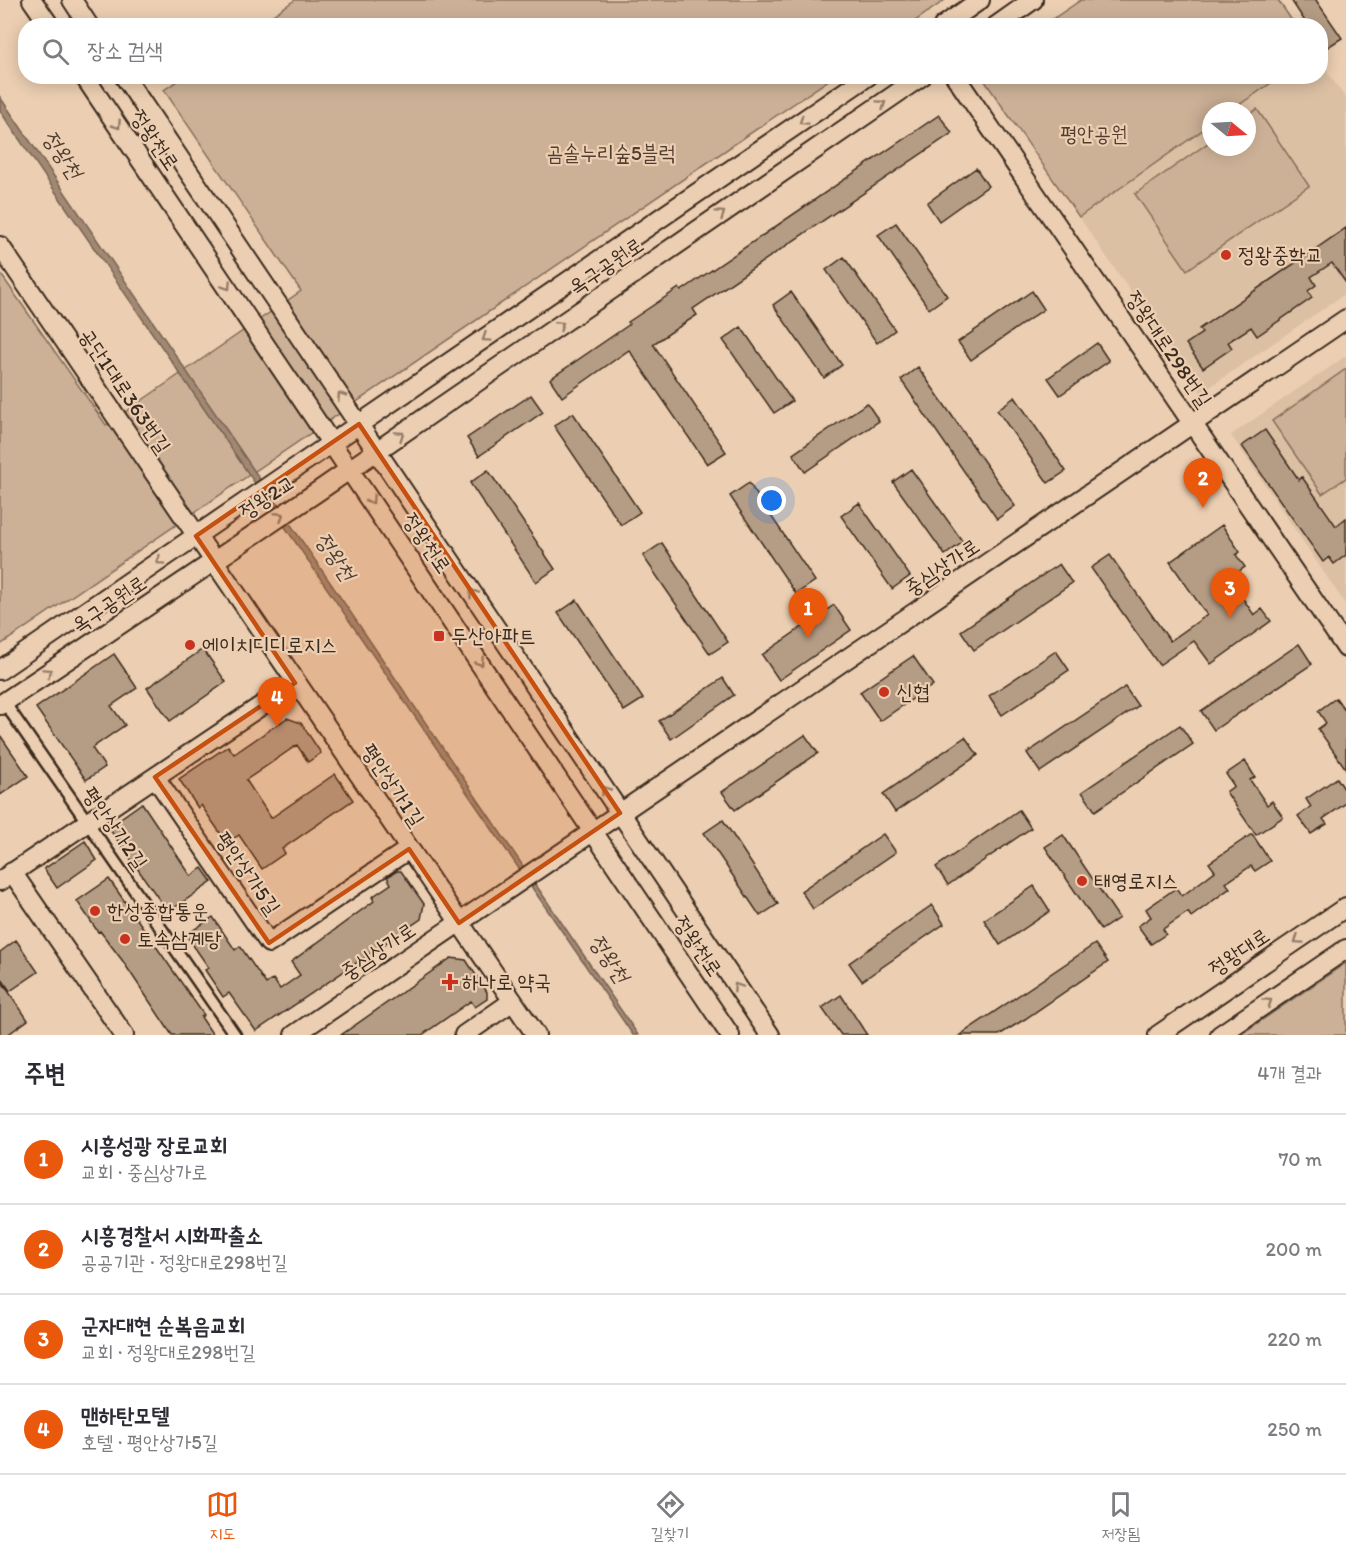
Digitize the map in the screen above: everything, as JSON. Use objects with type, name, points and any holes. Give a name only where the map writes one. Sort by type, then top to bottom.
[{"type":"street","points":[[32,0],[44,18]]},
{"type":"street","points":[[72,0],[84,18]]},
{"type":"street","points":[[954,18],[980,0]]},
{"type":"street","points":[[1007,18],[1033,0]]},
{"type":"street","name":"정왕천로","points":[[89,84],[730,1035]]},
{"type":"street","name":"정왕천로","points":[[129,84],[770,1035]]},
{"type":"street","name":"옥구공원로","points":[[297,467],[856,84]]},
{"type":"street","name":"옥구공원로","points":[[317,492],[910,84]]},
{"type":"street","name":"정왕대로298번길","points":[[960,84],[1346,648]]},
{"type":"street","name":"공단1대로363번길","points":[[0,246],[213,561]]},
{"type":"street","name":"중심상가로","points":[[294,1035],[1346,319]]},
{"type":"street","name":"정왕2교","points":[[225,516],[297,467]]},
{"type":"street","name":"정왕2교","points":[[243,540],[317,492]]},
{"type":"street","name":"옥구공원로","points":[[0,670],[225,516]]},
{"type":"street","name":"옥구공원로","points":[[2,704],[243,540]]},
{"type":"street","name":"평안상가1길","points":[[213,561],[536,1035]]},
{"type":"street","points":[[124,1035],[6,876],[296,683]]},
{"type":"street","name":"평안상가2길","points":[[2,704],[235,1035]]},
{"type":"street","name":"평안상가5길","points":[[155,777],[269,943],[409,849]]},
{"type":"street","name":"정왕대로","points":[[1158,1035],[1346,907]]},
{"type":"street","points":[[1220,1035],[1346,949]]},
{"type":"street","points":[[464,1035],[513,1001]]},
{"type":"highlighted area","points":[[359,424],[620,813],[459,923],[409,849],[269,943],[155,777],[295,683],[196,536]]},
{"type":"shaded area","name":"정왕중학교","points":[[1328,72],[1346,99],[1346,293],[1201,393],[1079,217],[1202,130],[1202,156],[1256,156],[1256,102],[1243,102],[1270,84],[1328,84]]},
{"type":"shaded area","points":[[0,97],[638,1035],[633,1035],[0,111]]},
{"type":"shaded area","points":[[1346,356],[1346,605],[1231,435]]},
{"type":"green space","points":[[295,0],[945,0],[919,18],[268,18]]},
{"type":"green space","points":[[1081,0],[1278,0],[1290,18],[1054,18]]},
{"type":"green space","name":"곰솔누리숲5블럭","points":[[173,84],[823,84],[0,645],[0,273],[106,425],[301,291],[164,90]]},
{"type":"green space","name":"평안공원","points":[[987,84],[1270,84],[1243,102],[1202,102],[1202,130],[1079,217]]},
{"type":"green space","points":[[1256,110],[1309,186],[1187,270],[1135,194],[1202,147],[1202,156],[1256,156]]},
{"type":"green space","points":[[1346,369],[1346,478],[1322,494],[1272,421]]},
{"type":"green space","points":[[1346,963],[1346,1035],[1240,1035]]},
{"type":"building","points":[[1291,0],[1316,0],[1342,38],[1328,47],[1328,18],[1303,18]]},
{"type":"building","points":[[939,115],[952,133],[693,309],[697,315],[653,344],[726,452],[707,464],[629,350],[562,397],[550,379],[630,324],[628,322],[679,288],[681,291]]},
{"type":"building","points":[[976,168],[988,186],[939,221],[927,203]]},
{"type":"building","points":[[896,223],[947,296],[929,309],[878,235]]},
{"type":"building","points":[[1346,228],[1346,283],[1332,263],[1311,277],[1316,285],[1308,291],[1312,298],[1257,336],[1251,327],[1228,342],[1232,348],[1203,368],[1186,344],[1202,333],[1199,329]]},
{"type":"building","points":[[844,257],[895,330],[877,343],[826,270]]},
{"type":"building","points":[[1032,291],[1044,309],[971,360],[958,342]]},
{"type":"building","points":[[791,292],[842,365],[824,378],[773,305]]},
{"type":"building","points":[[741,327],[792,401],[774,413],[723,340]]},
{"type":"building","points":[[1097,343],[1109,361],[1060,395],[1048,378]]},
{"type":"building","points":[[918,367],[1015,506],[997,519],[901,380]]},
{"type":"building","points":[[531,395],[543,412],[479,456],[467,438]]},
{"type":"building","points":[[1015,397],[1066,471],[1048,483],[997,410]]},
{"type":"building","points":[[867,403],[879,421],[805,472],[793,454]]},
{"type":"building","points":[[573,413],[640,512],[621,525],[554,426]]},
{"type":"building","points":[[1265,430],[1299,480],[1302,477],[1336,526],[1346,518],[1346,555],[1334,564],[1329,557],[1323,562],[1242,446]]},
{"type":"building","points":[[911,469],[963,542],[945,555],[893,482]]},
{"type":"building","points":[[488,470],[555,569],[536,582],[470,483]]},
{"type":"building","points":[[749,483],[815,581],[796,594],[730,496]]},
{"type":"building","points":[[859,503],[910,576],[892,589],[841,516]]},
{"type":"building","points":[[1222,525],[1240,552],[1236,555],[1245,567],[1229,578],[1254,615],[1262,609],[1271,621],[1211,664],[1194,641],[1159,665],[1091,568],[1110,555],[1170,641],[1207,615],[1170,562]]},
{"type":"building","points":[[662,543],[728,642],[710,654],[643,556]]},
{"type":"building","points":[[1059,564],[1072,583],[974,650],[961,631]]},
{"type":"building","points":[[577,600],[643,699],[624,711],[558,613]]},
{"type":"building","points":[[834,605],[851,630],[779,680],[762,655]]},
{"type":"building","points":[[1299,644],[1312,664],[1214,730],[1201,711]]},
{"type":"building","points":[[203,649],[226,682],[170,721],[147,688]]},
{"type":"building","points":[[1056,651],[1069,670],[1002,715],[989,696]]},
{"type":"building","points":[[114,654],[137,688],[111,706],[125,725],[92,748],[105,767],[86,780],[36,708]]},
{"type":"building","points":[[913,656],[933,685],[880,721],[860,692]]},
{"type":"building","points":[[723,678],[734,695],[671,739],[659,721]]},
{"type":"building","points":[[1125,687],[1138,706],[1040,772],[1027,753]]},
{"type":"building","points":[[1336,698],[1346,712],[1346,769],[1318,729],[1326,723],[1318,711]]},
{"type":"building","points":[[287,718],[301,723],[321,753],[308,762],[297,745],[246,780],[271,818],[335,774],[353,800],[282,849],[285,853],[262,869],[239,835],[227,843],[201,805],[198,808],[179,779],[228,746],[234,754]]},
{"type":"building","points":[[1180,725],[1193,744],[1095,811],[1082,792]]},
{"type":"building","points":[[0,735],[28,776],[0,795]]},
{"type":"building","points":[[805,735],[818,753],[735,810],[722,792]]},
{"type":"building","points":[[965,737],[978,755],[895,812],[883,794]]},
{"type":"building","points":[[1245,761],[1255,777],[1250,780],[1267,805],[1272,801],[1283,817],[1256,835],[1226,792],[1234,786],[1226,774]]},
{"type":"building","points":[[1337,778],[1346,792],[1346,803],[1323,819],[1327,824],[1311,834],[1298,816],[1311,807],[1306,799]]},
{"type":"building","points":[[142,803],[191,876],[202,868],[212,882],[168,912],[108,827]]},
{"type":"building","points":[[1019,810],[1031,828],[948,885],[936,867]]},
{"type":"building","points":[[723,820],[778,904],[760,916],[704,833]]},
{"type":"building","points":[[883,834],[896,852],[813,909],[801,891]]},
{"type":"building","points":[[1252,834],[1270,861],[1255,871],[1251,866],[1226,883],[1230,888],[1191,917],[1188,912],[1163,929],[1166,934],[1151,944],[1138,926],[1151,917],[1146,909],[1176,888],[1182,896],[1215,871],[1209,863]]},
{"type":"building","points":[[1063,835],[1119,918],[1101,930],[1045,847]]},
{"type":"building","points":[[85,841],[97,860],[57,888],[44,869]]},
{"type":"building","points":[[401,871],[424,904],[421,919],[256,1031],[229,993],[223,997],[205,970],[209,968],[186,935],[213,917],[235,950],[240,946],[266,984],[273,979],[280,989],[300,975],[291,962],[374,901],[372,897],[391,884],[387,877]]},
{"type":"building","points":[[109,879],[204,1015],[201,1017],[213,1035],[172,1035],[122,960],[100,931],[98,932],[77,901]]},
{"type":"building","points":[[1034,886],[1050,911],[1000,945],[984,920]]},
{"type":"building","points":[[932,905],[944,924],[862,981],[849,963]]},
{"type":"building","points":[[16,940],[38,972],[10,991],[0,976],[0,952]]},
{"type":"building","points":[[1095,944],[1108,962],[1025,1019],[999,1035],[960,1035]]},
{"type":"building","points":[[451,958],[466,960],[487,992],[487,999],[475,1007],[471,1001],[422,1035],[341,1035]]},
{"type":"building","points":[[0,979],[28,1020],[7,1035],[0,1035]]},
{"type":"building","points":[[841,995],[867,1035],[841,1035],[822,1008]]},
{"type":"place","name":"정왕중학교","points":[[1226,255]]},
{"type":"place","name":"시흥경찰서 시화파출소","points":[[1203,508]]},
{"type":"place","name":"군자대현 순복음교회","points":[[1230,618]]},
{"type":"place","name":"두산아파트","points":[[439,636]]},
{"type":"place","name":"시흥성광 장로교회","points":[[808,638]]},
{"type":"place","name":"에이치디디로지스","points":[[190,645]]},
{"type":"place","name":"신협","points":[[884,692]]},
{"type":"place","name":"맨하탄모텔","points":[[277,727]]},
{"type":"place","name":"태영로지스","points":[[1082,881]]},
{"type":"place","name":"한성종합통운","points":[[95,911]]},
{"type":"place","name":"토속삼계탕","points":[[125,939]]},
{"type":"place","name":"하나로 약국","points":[[450,982]]},
{"type":"water label","name":"정왕천","points":[[63,154]]},
{"type":"water label","name":"정왕천","points":[[336,556]]},
{"type":"water label","name":"정왕천","points":[[610,958]]}]
